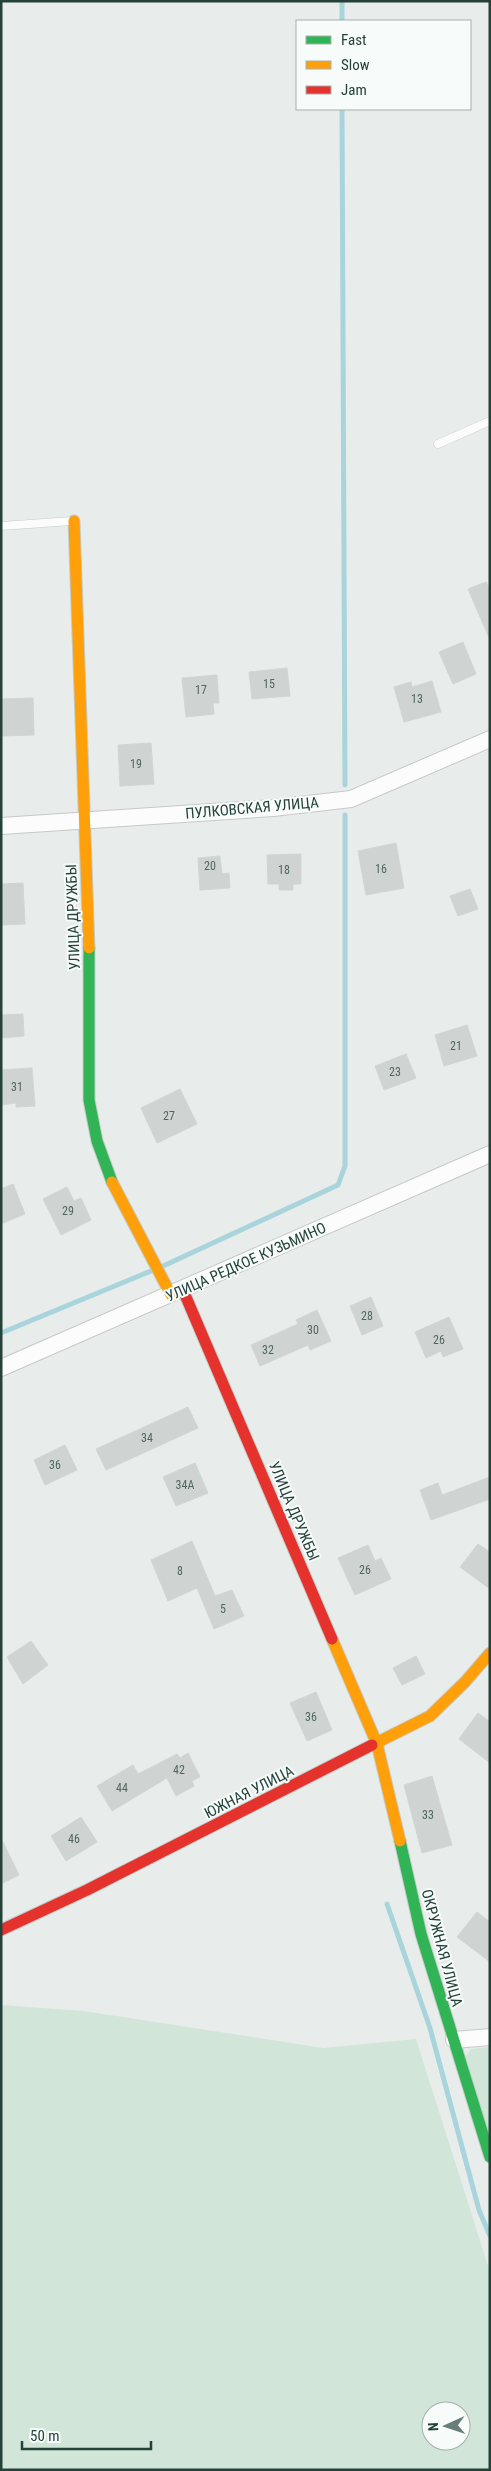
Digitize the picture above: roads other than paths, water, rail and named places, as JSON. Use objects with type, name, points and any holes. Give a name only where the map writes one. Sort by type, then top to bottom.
[{"type":"street","name":"УЛИЦА ДРУЖБЫ","points":[[74,521],[91,979],[89,1101],[96,1140],[130,1221],[177,1292],[377,1744]]},
{"type":"street","name":"ПУЛКОВСКАЯ УЛИЦА","points":[[1,826],[273,808],[351,799],[490,739]]},
{"type":"street","name":"УЛИЦА РЕДКОЕ КУЗЬМИНО","points":[[1,1368],[490,1154]]},
{"type":"street","name":"ЮЖНАЯ УЛИЦА","points":[[1,1930],[87,1890],[430,1716],[465,1682],[490,1653]]},
{"type":"street","name":"ОКРУЖНАЯ УЛИЦА","points":[[377,1744],[421,1934],[490,2157]]},
{"type":"street","points":[[454,2040],[490,2037]]},
{"type":"lane","points":[[438,444],[490,421]]},
{"type":"lane","points":[[1,526],[74,521]]},
{"type":"waterway","points":[[342,1],[342,20]]},
{"type":"waterway","points":[[342,110],[345,785]]},
{"type":"waterway","points":[[161,1267],[338,1185],[345,1166],[345,815]]},
{"type":"waterway","points":[[1,1333],[151,1271]]},
{"type":"waterway","points":[[387,1904],[430,2028],[479,2210],[490,2236]]}]
